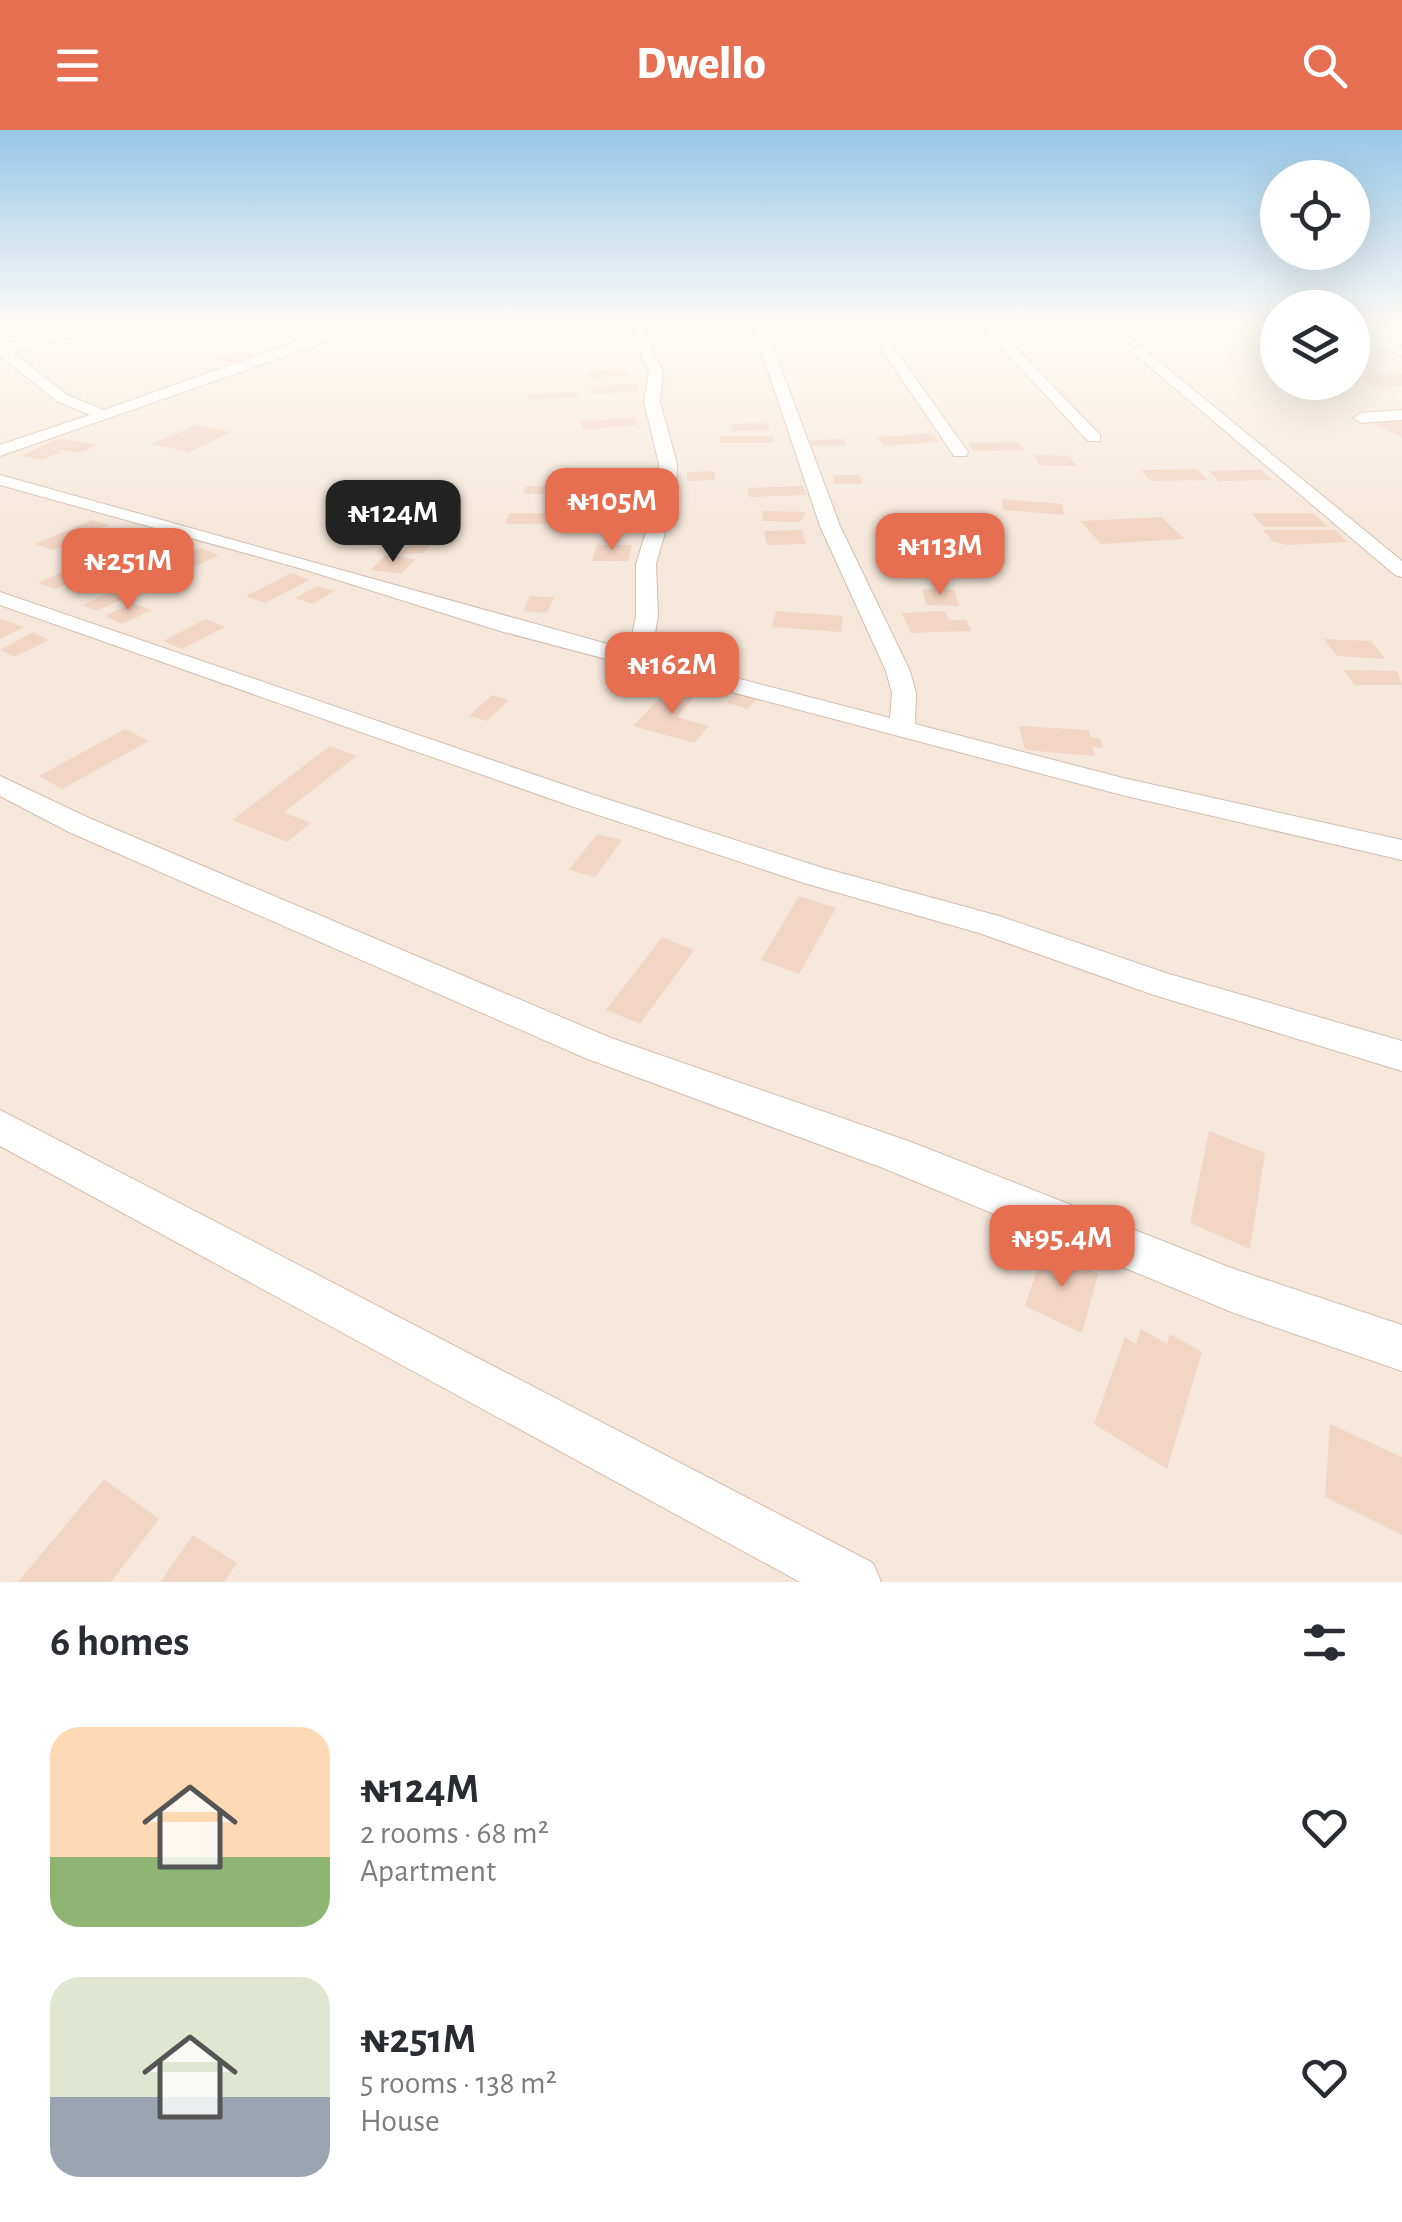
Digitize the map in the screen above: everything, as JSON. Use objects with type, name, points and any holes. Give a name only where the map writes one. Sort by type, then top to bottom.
[{"type":"street","points":[[53,391],[102,415]]},
{"type":"street","points":[[0,451],[176,391]]},
{"type":"street","points":[[639,658],[648,616],[646,564],[667,494],[668,464],[652,402],[653,391]]},
{"type":"street","points":[[782,391],[830,526],[898,671],[904,694],[902,728]]},
{"type":"street","points":[[917,391],[960,452]]},
{"type":"street","points":[[1049,391],[1094,438]]},
{"type":"street","points":[[1185,391],[1402,571]]},
{"type":"street","points":[[1361,418],[1402,415]]},
{"type":"street","points":[[0,480],[313,566],[508,626],[1122,786],[1402,850]]},
{"type":"street","points":[[0,598],[564,794],[816,876],[988,924],[1163,985],[1402,1056]]},
{"type":"street","points":[[0,785],[80,825],[440,976],[598,1048],[897,1155],[1234,1291],[1402,1348]]},
{"type":"street","points":[[0,1127],[854,1582]]},
{"type":"shaded area","points":[[0,391],[1260,391],[1260,400],[1370,400],[1370,391],[1402,391],[1402,1582],[0,1582]]},
{"type":"building","points":[[592,391],[639,392],[592,394]]},
{"type":"building","points":[[578,392],[579,397],[528,400],[528,394]]},
{"type":"building","points":[[634,417],[638,425],[584,430],[580,421]]},
{"type":"building","points":[[1402,420],[1402,437],[1373,424]]},
{"type":"building","points":[[767,423],[769,430],[732,431],[731,424]]},
{"type":"building","points":[[196,425],[232,432],[189,452],[151,444]]},
{"type":"building","points":[[932,433],[940,442],[884,446],[877,437]]},
{"type":"building","points":[[719,436],[773,436],[775,443],[720,443]]},
{"type":"building","points":[[59,438],[98,445],[79,453],[50,448],[61,452],[41,460],[21,456]]},
{"type":"building","points":[[844,439],[847,445],[812,446],[810,440]]},
{"type":"building","points":[[1018,442],[1024,450],[974,451],[968,443]]},
{"type":"building","points":[[1034,455],[1070,456],[1076,466],[1040,465]]},
{"type":"building","points":[[1197,469],[1208,480],[1151,481],[1141,470]]},
{"type":"building","points":[[1261,470],[1272,480],[1219,481],[1209,471]]},
{"type":"building","points":[[714,471],[715,480],[687,481],[687,472]]},
{"type":"building","points":[[833,475],[860,475],[862,484],[834,484]]},
{"type":"building","points":[[526,486],[569,487],[566,494],[523,494]]},
{"type":"building","points":[[803,486],[807,495],[749,497],[747,488]]},
{"type":"building","points":[[632,497],[631,508],[593,508],[594,498]]},
{"type":"building","points":[[1002,499],[1062,504],[1064,515],[1003,510]]},
{"type":"building","points":[[763,511],[806,512],[800,522],[762,521]]},
{"type":"building","points":[[509,513],[565,513],[563,524],[505,524]]},
{"type":"building","points":[[1251,513],[1313,513],[1328,527],[1264,527]]},
{"type":"building","points":[[1161,517],[1185,539],[1101,544],[1080,521]]},
{"type":"building","points":[[92,520],[109,525],[53,550],[35,544]]},
{"type":"building","points":[[802,530],[806,544],[767,545],[764,531]]},
{"type":"building","points":[[1263,530],[1335,530],[1347,542],[1287,545],[1274,542]]},
{"type":"building","points":[[412,540],[433,542],[423,553],[400,554]]},
{"type":"building","points":[[597,545],[632,545],[628,561],[592,561]]},
{"type":"building","points":[[200,548],[219,555],[169,579],[150,572]]},
{"type":"building","points":[[386,555],[416,559],[401,574],[370,570]]},
{"type":"building","points":[[85,561],[102,566],[56,589],[38,583]]},
{"type":"building","points":[[291,573],[310,580],[265,603],[246,596]]},
{"type":"building","points":[[142,578],[156,584],[96,611],[82,605]]},
{"type":"building","points":[[318,586],[335,591],[312,604],[295,598]]},
{"type":"building","points":[[922,589],[954,590],[959,606],[926,605]]},
{"type":"building","points":[[530,596],[554,597],[547,613],[523,611]]},
{"type":"building","points":[[133,603],[152,610],[122,624],[104,616]]},
{"type":"building","points":[[776,611],[843,616],[841,632],[772,627]]},
{"type":"building","points":[[945,611],[949,620],[966,620],[972,631],[911,633],[902,613]]},
{"type":"building","points":[[2,619],[24,627],[0,639]]},
{"type":"building","points":[[206,619],[225,627],[182,649],[163,641]]},
{"type":"building","points":[[33,632],[49,640],[14,657],[0,650]]},
{"type":"building","points":[[1324,639],[1371,641],[1385,659],[1337,656]]},
{"type":"building","points":[[1343,670],[1397,671],[1402,685],[1355,685]]},
{"type":"building","points":[[671,686],[698,693],[677,717],[709,726],[694,743],[633,726]]},
{"type":"building","points":[[738,691],[758,697],[748,709],[727,703]]},
{"type":"building","points":[[492,695],[509,700],[487,721],[469,716]]},
{"type":"building","points":[[1019,726],[1089,730],[1091,738],[1100,738],[1103,748],[1092,747],[1095,756],[1025,750]]},
{"type":"building","points":[[125,729],[149,741],[62,789],[39,776]]},
{"type":"building","points":[[330,746],[357,756],[284,812],[311,823],[287,842],[232,820]]},
{"type":"building","points":[[597,834],[622,840],[595,877],[569,870]]},
{"type":"building","points":[[799,896],[836,908],[799,974],[761,960]]},
{"type":"building","points":[[662,937],[694,950],[640,1024],[606,1010]]},
{"type":"building","points":[[1209,1131],[1265,1153],[1250,1249],[1190,1223]]},
{"type":"building","points":[[1044,1248],[1098,1274],[1082,1333],[1025,1306]]},
{"type":"building","points":[[1141,1329],[1167,1344],[1170,1334],[1202,1352],[1167,1469],[1094,1424],[1125,1337],[1136,1344]]},
{"type":"building","points":[[1330,1424],[1402,1457],[1402,1535],[1325,1497]]},
{"type":"building","points":[[104,1479],[159,1519],[111,1582],[18,1582]]},
{"type":"building","points":[[193,1535],[237,1563],[224,1582],[160,1582]]}]
